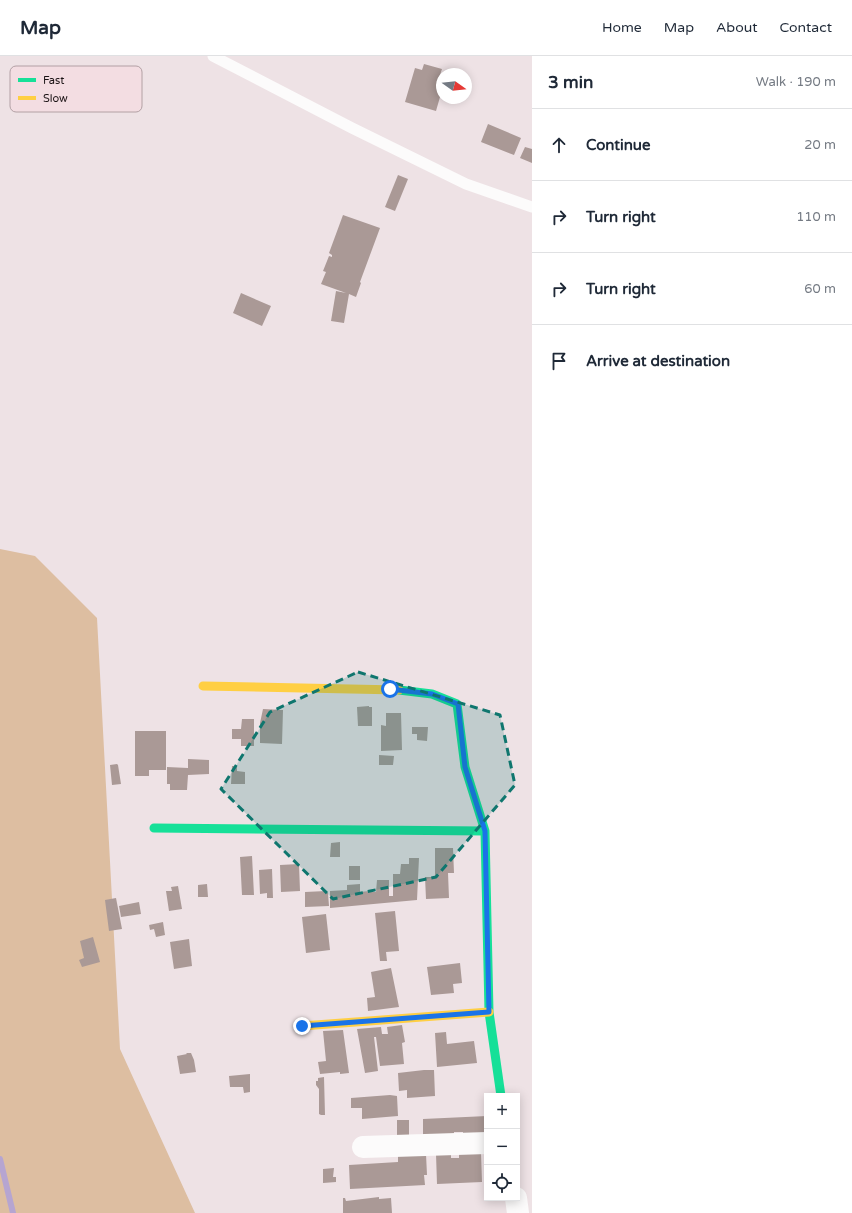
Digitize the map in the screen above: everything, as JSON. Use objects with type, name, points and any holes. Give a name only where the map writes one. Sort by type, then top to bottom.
[{"type":"street","points":[[203,686],[390,689],[432,694],[458,704],[465,767],[485,831],[489,1012],[501,1093]]},
{"type":"street","points":[[154,828],[485,831]]},
{"type":"street","points":[[302,1026],[489,1012]]},
{"type":"street","points":[[363,1147],[484,1144]]},
{"type":"street","points":[[516,1201],[518,1213]]},
{"type":"lane","points":[[213,56],[352,128],[466,184],[532,206]]},
{"type":"highlighted area","points":[[358,672],[500,715],[515,785],[436,877],[333,899],[221,789],[270,712]]},
{"type":"shaded area","points":[[0,549],[35,556],[97,618],[120,1049],[195,1213],[0,1213]]},
{"type":"building","points":[[424,64],[438,68],[436,68],[436,104],[438,104],[436,111],[405,102],[415,68],[422,70]]},
{"type":"building","points":[[488,124],[521,138],[514,155],[481,142]]},
{"type":"building","points":[[525,147],[532,149],[532,163],[520,158]]},
{"type":"building","points":[[398,175],[408,179],[395,211],[385,207]]},
{"type":"building","points":[[343,215],[380,228],[356,297],[349,294],[344,323],[331,321],[336,291],[346,293],[321,284],[326,272],[323,271],[329,256],[332,257],[329,253]]},
{"type":"building","points":[[241,293],[271,306],[262,326],[233,313]]},
{"type":"building","points":[[357,707],[372,707],[372,726],[358,726]]},
{"type":"building","points":[[263,709],[283,710],[282,744],[260,743],[260,723]]},
{"type":"building","points":[[386,713],[401,713],[402,750],[381,751],[381,725],[386,726]]},
{"type":"building","points":[[242,719],[254,719],[254,746],[241,746],[241,739],[232,739],[232,729],[241,729]]},
{"type":"building","points":[[412,727],[428,727],[427,741],[417,740],[417,734],[412,734]]},
{"type":"building","points":[[135,731],[166,731],[166,770],[149,770],[149,776],[135,776]]},
{"type":"building","points":[[379,755],[394,756],[393,765],[379,765]]},
{"type":"building","points":[[188,759],[209,760],[209,774],[188,775],[187,790],[170,790],[170,784],[167,784],[167,767],[188,768]]},
{"type":"building","points":[[117,764],[121,784],[112,785],[110,765]]},
{"type":"building","points":[[232,766],[237,766],[237,771],[245,772],[245,784],[231,784]]},
{"type":"building","points":[[340,842],[340,857],[330,857],[331,843]]},
{"type":"building","points":[[435,848],[453,848],[454,873],[448,873],[449,898],[426,899],[425,877],[435,877]]},
{"type":"building","points":[[252,856],[254,895],[242,895],[240,857]]},
{"type":"building","points":[[409,858],[419,858],[417,900],[330,908],[330,891],[347,890],[347,885],[360,884],[360,892],[376,892],[377,880],[389,880],[389,896],[393,896],[393,874],[400,874],[401,864],[409,864]]},
{"type":"building","points":[[299,864],[300,891],[281,892],[280,865]]},
{"type":"building","points":[[349,866],[360,866],[360,880],[349,880]]},
{"type":"building","points":[[272,869],[273,898],[267,898],[267,893],[260,894],[259,870]]},
{"type":"building","points":[[207,884],[208,897],[198,897],[198,885]]},
{"type":"building","points":[[178,886],[182,909],[169,911],[166,891],[172,891],[171,887]]},
{"type":"building","points":[[326,891],[326,893],[328,893],[329,906],[305,907],[305,892]]},
{"type":"building","points":[[116,898],[122,929],[109,931],[105,900]]},
{"type":"building","points":[[139,902],[141,914],[121,917],[119,906]]},
{"type":"building","points":[[395,911],[399,951],[386,952],[387,961],[380,961],[375,913]]},
{"type":"building","points":[[326,914],[330,950],[306,953],[302,917]]},
{"type":"building","points":[[163,922],[165,935],[156,937],[154,929],[150,930],[149,925]]},
{"type":"building","points":[[93,937],[100,962],[82,967],[79,960],[84,958],[80,941]]},
{"type":"building","points":[[189,939],[192,966],[174,969],[170,942]]},
{"type":"building","points":[[460,963],[462,983],[453,984],[454,993],[431,995],[427,967]]},
{"type":"building","points":[[391,968],[399,1007],[368,1011],[367,998],[375,997],[371,972]]},
{"type":"building","points":[[402,1025],[405,1042],[402,1043],[404,1064],[380,1066],[376,1037],[374,1037],[378,1071],[365,1073],[357,1029],[381,1027],[382,1034],[388,1034],[387,1027]]},
{"type":"building","points":[[343,1030],[349,1073],[340,1074],[340,1072],[320,1074],[318,1062],[326,1061],[323,1031]]},
{"type":"building","points":[[446,1032],[447,1044],[474,1041],[477,1063],[437,1067],[435,1033]]},
{"type":"building","points":[[186,1053],[191,1053],[196,1072],[180,1074],[177,1056],[187,1054]]},
{"type":"building","points":[[434,1070],[435,1096],[407,1098],[407,1090],[399,1091],[398,1073]]},
{"type":"building","points":[[250,1074],[250,1092],[244,1093],[243,1087],[230,1087],[229,1076]]},
{"type":"building","points":[[324,1077],[325,1115],[321,1115],[319,1114],[319,1089],[316,1085],[316,1081],[318,1081],[318,1078]]},
{"type":"building","points":[[390,1095],[397,1096],[398,1116],[362,1119],[362,1108],[351,1108],[351,1098]]},
{"type":"building","points":[[484,1116],[484,1140],[463,1141],[463,1132],[454,1132],[454,1135],[423,1143],[423,1119]]},
{"type":"building","points":[[397,1120],[409,1120],[409,1144],[397,1145]]},
{"type":"building","points":[[481,1152],[482,1182],[437,1184],[436,1154],[451,1154],[451,1158],[459,1158],[459,1153]]},
{"type":"building","points":[[398,1154],[426,1154],[427,1175],[424,1175],[425,1185],[350,1189],[349,1165],[398,1162]]},
{"type":"building","points":[[334,1168],[333,1177],[336,1177],[336,1182],[323,1183],[323,1169]]},
{"type":"building","points":[[379,1197],[379,1199],[391,1198],[392,1213],[343,1213],[343,1198],[345,1198],[346,1201]]},
{"type":"waterway","points":[[0,1159],[13,1213]]},
{"type":"traffic: fast","points":[[399,690],[432,694],[457,704],[465,767],[485,831],[489,1012],[501,1093]]},
{"type":"traffic: fast","points":[[154,828],[485,831]]},
{"type":"traffic: slow","points":[[203,686],[399,690]]},
{"type":"traffic: slow","points":[[302,1026],[489,1012]]},
{"type":"route","points":[[302,1026],[489,1012],[485,831],[465,767],[458,704],[432,694],[390,689]]}]
